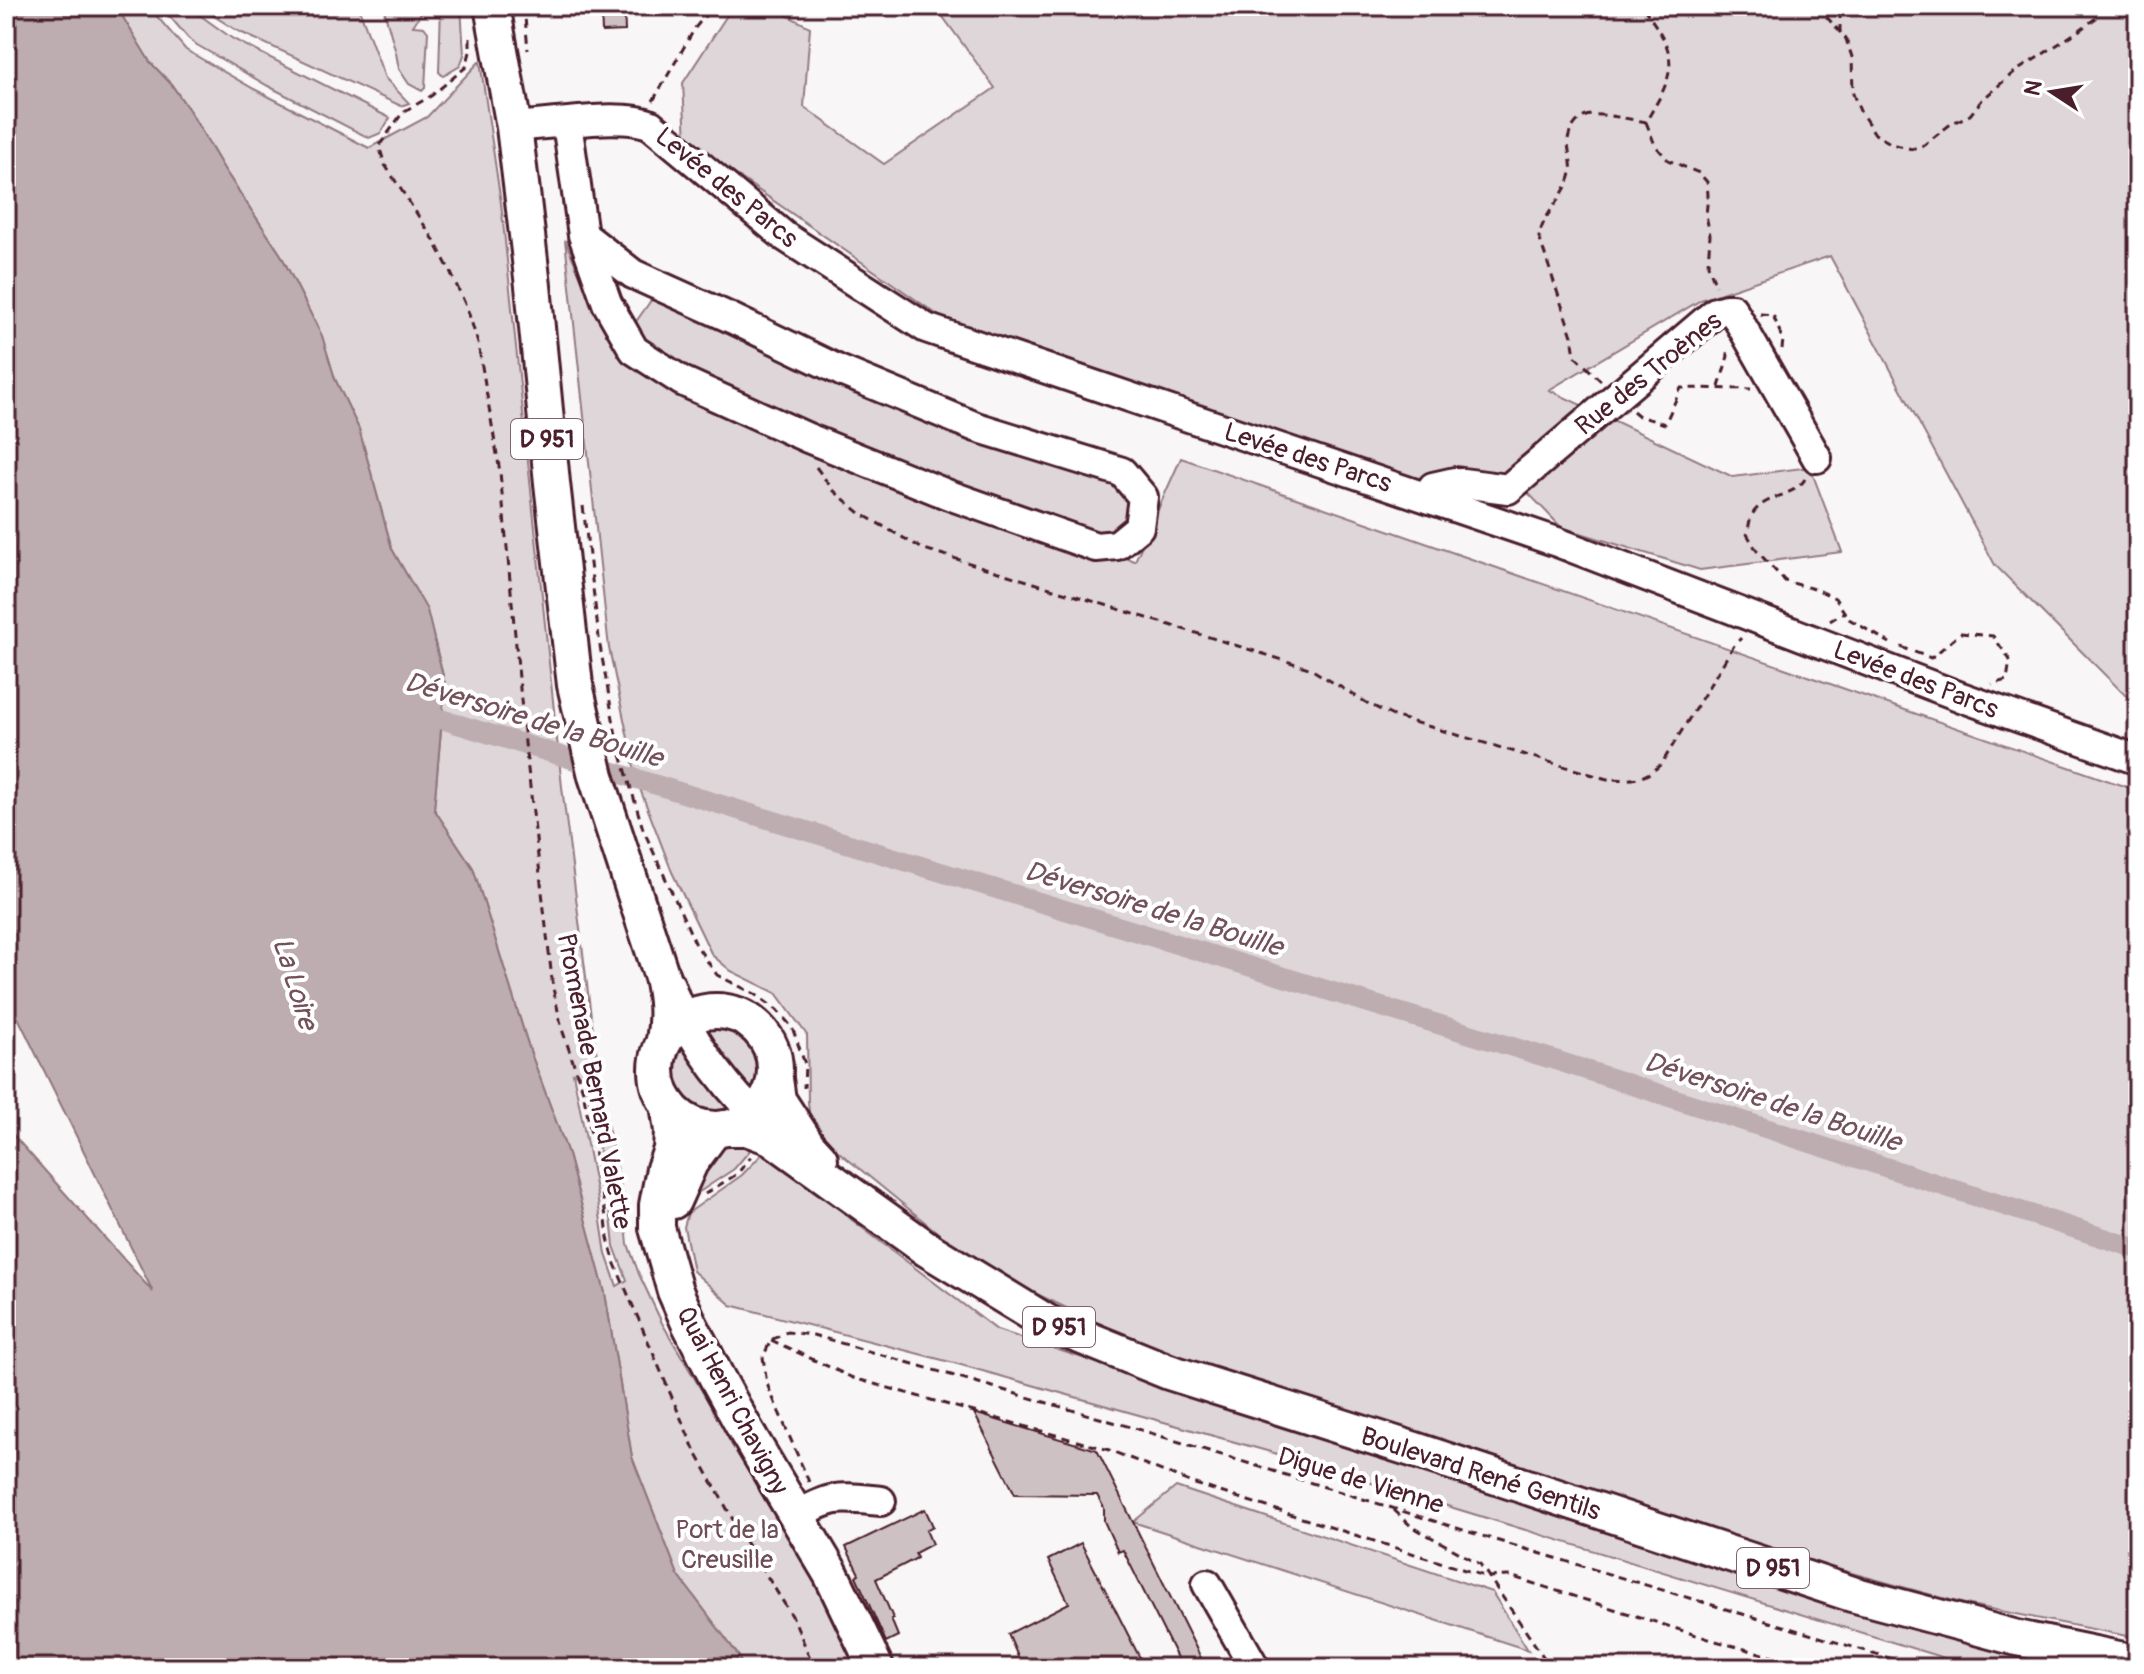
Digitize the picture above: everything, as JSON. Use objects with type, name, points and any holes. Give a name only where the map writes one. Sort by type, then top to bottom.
[{"type":"main road","name":"D 951","points":[[492,6],[514,127]]},
{"type":"main road","name":"D 951","points":[[508,6],[514,127],[575,685],[596,776],[667,999],[668,1018],[687,1024],[682,977],[625,860]]},
{"type":"main road","name":"Boulevard René Gentils","points":[[687,1024],[727,1012],[742,1016],[754,1024],[772,1049],[775,1064],[788,1087],[778,1100],[808,1146],[858,1200]]},
{"type":"main road","name":"Quai Henri Chavigny","points":[[687,1024],[658,1057],[660,1090],[668,1104],[672,1131],[671,1150],[657,1205],[657,1228],[664,1256],[689,1323],[746,1431],[807,1510],[831,1574],[876,1668]]},
{"type":"main road","points":[[664,1256],[668,1217],[690,1163],[732,1124],[788,1087]]},
{"type":"main road","name":"Boulevard René Gentils","points":[[668,1104],[689,1123],[702,1127],[732,1124],[771,1137],[927,1249],[1048,1323],[1169,1372],[1852,1594],[2017,1638],[2138,1663]]},
{"type":"street","name":"Levée des Parcs","points":[[514,127],[622,118],[641,120],[651,125],[784,236],[926,328],[1554,541],[1953,694],[2138,760]]},
{"type":"street","points":[[567,123],[583,235],[607,303],[634,350],[682,381],[808,438],[949,495],[1096,547],[1117,545],[1139,527],[1143,497],[1122,472],[976,427],[841,371],[633,274],[583,235]]},
{"type":"street","name":"Rue des Troènes","points":[[1508,489],[1617,396],[1724,311],[1778,389],[1817,458]]},
{"type":"street","points":[[1426,497],[1433,487],[1455,482],[1508,489],[1554,541]]},
{"type":"street","points":[[687,1024],[734,1091],[732,1124]]},
{"type":"street","points":[[807,1510],[837,1497],[881,1501]]},
{"type":"street","points":[[1207,1584],[1255,1668]]},
{"type":"path","points":[[524,6],[528,51]]},
{"type":"path","points":[[641,120],[695,28],[713,6]]},
{"type":"path","points":[[1643,6],[1667,46],[1670,71],[1667,85],[1646,122]]},
{"type":"path","points":[[1817,6],[1846,39],[1852,57],[1853,94],[1875,134],[1892,144],[1912,149],[1924,145],[1952,123],[1970,115],[2012,74],[2096,18],[2103,6]]},
{"type":"path","points":[[1840,33],[1842,6]]},
{"type":"path","name":"Promenade Bernard Valette","points":[[470,32],[466,67],[431,96],[403,112],[379,146],[385,165],[434,240],[450,271],[467,308],[478,343],[500,472],[525,743],[553,988],[562,1029],[583,1091],[611,1249],[694,1449],[746,1543],[794,1619],[814,1668]]},
{"type":"path","points":[[1646,122],[1590,115],[1577,121],[1570,130],[1570,178],[1541,226],[1539,237],[1572,336],[1575,356],[1639,416],[1665,424],[1681,388],[1778,389],[1783,340],[1773,315],[1724,311]]},
{"type":"path","points":[[1646,122],[1655,145],[1668,160],[1699,173],[1707,182],[1708,265],[1724,311],[1728,356],[1719,388]]},
{"type":"path","points":[[1817,458],[1800,487],[1766,501],[1752,515],[1747,534],[1757,551],[1785,581],[1835,598],[1849,619],[1888,642],[1931,658],[1961,633],[1993,636],[2010,660],[2007,680],[1953,694]]},
{"type":"path","points":[[815,466],[833,490],[860,513],[921,548],[1309,668],[1393,716],[1607,779],[1637,779],[1662,763],[1733,647],[1742,636],[1763,621]]},
{"type":"path","points":[[583,505],[600,646],[617,741],[643,829],[696,945],[717,975],[755,994],[777,1010],[792,1027],[805,1064],[804,1088],[788,1087]]},
{"type":"path","points":[[705,1194],[737,1174],[753,1154]]},
{"type":"path","name":"Digue de Vienne","points":[[771,1340],[787,1332],[813,1335],[1126,1425],[1392,1509],[1923,1668]]},
{"type":"path","points":[[807,1510],[767,1384],[763,1357],[771,1340],[853,1378],[1109,1450],[1192,1483],[1489,1577],[1510,1576],[1712,1640],[1815,1668]]},
{"type":"path","points":[[1392,1509],[1411,1526],[1480,1564],[1551,1668]]},
{"type":"green space","name":"Port de la Creusille","points":[[116,6],[148,6],[186,50],[369,148],[427,117],[480,61],[501,203],[562,787],[591,1016],[607,1123],[624,1203],[628,1244],[662,1323],[825,1600],[856,1668],[743,1668],[738,1655],[678,1575],[632,1457],[605,1293],[567,1151],[530,1051],[473,868],[434,809],[445,684],[427,611],[392,549],[359,429],[335,379],[322,336],[281,255],[189,110],[171,84],[150,62]],"holes":[[[573,1073],[584,1076],[609,1200],[614,1246],[627,1280],[617,1286],[606,1254]]]},
{"type":"green space","points":[[161,6],[191,6],[233,39],[390,118],[381,133],[369,138],[197,45]]},
{"type":"green space","points":[[202,6],[358,6],[385,78],[409,103],[401,106],[238,31]]},
{"type":"green space","points":[[383,6],[425,6],[413,26],[424,27],[428,32],[425,88],[422,91],[409,84],[399,69]]},
{"type":"green space","points":[[441,6],[461,6],[464,55],[460,66],[443,76],[439,72]]},
{"type":"green space","points":[[733,6],[769,6],[810,27],[804,107],[884,164],[995,88],[935,6],[2138,6],[2138,703],[2130,700],[1995,565],[1830,256],[1701,300],[1549,390],[1733,477],[1810,467],[1842,552],[1700,570],[1561,527],[1509,473],[1416,480],[945,320],[686,140],[683,83]]},
{"type":"green space","points":[[565,240],[598,318],[615,347],[635,370],[780,436],[1000,520],[1135,561],[1181,458],[2138,791],[2138,1638],[1965,1604],[1826,1566],[1222,1374],[1122,1334],[1026,1289],[959,1250],[828,1143],[810,1119],[807,1035],[776,993],[731,971],[712,955],[672,872],[637,781],[609,648]]},
{"type":"green space","points":[[663,296],[1130,489],[1134,522],[1107,540],[885,463],[640,347],[635,323],[652,299]]},
{"type":"green space","points":[[713,1025],[741,1035],[754,1048],[759,1057],[761,1077],[752,1094],[704,1027]]},
{"type":"green space","points":[[680,1043],[731,1111],[720,1113],[699,1109],[690,1105],[676,1090],[671,1068]]},
{"type":"green space","points":[[758,1141],[734,1169],[681,1204],[716,1143]]},
{"type":"green space","points":[[769,1147],[852,1220],[997,1330],[1839,1606],[2071,1668],[1977,1668],[1267,1451],[954,1363],[731,1305],[693,1271],[684,1227],[688,1213],[742,1175]]},
{"type":"green space","points":[[1176,1487],[1492,1592],[1528,1650],[1133,1522]]},
{"type":"water","name":"La Loire","points":[[6,6],[116,6],[150,62],[171,84],[189,110],[281,255],[322,336],[335,379],[359,429],[392,549],[427,610],[445,684],[434,809],[473,868],[530,1051],[567,1151],[605,1293],[632,1457],[678,1575],[738,1655],[743,1668],[6,1668],[6,1127],[153,1292],[6,993]]},
{"type":"building","points":[[624,6],[625,31],[602,32],[601,7]]},
{"type":"building","points":[[974,1413],[1097,1450],[1206,1668],[1182,1668],[1123,1550],[1118,1552],[1104,1521],[1104,1508],[1097,1495],[1015,1494]]},
{"type":"building","points":[[925,1509],[933,1526],[926,1530],[932,1544],[915,1553],[917,1558],[876,1579],[898,1636],[886,1642],[846,1547]]},
{"type":"building","points":[[1081,1543],[1145,1668],[1023,1668],[1008,1634],[1069,1603],[1048,1560]]},
{"type":"waterway","name":"Déversoire de la Bouille","points":[[418,712],[1555,1060],[2138,1249]]}]
